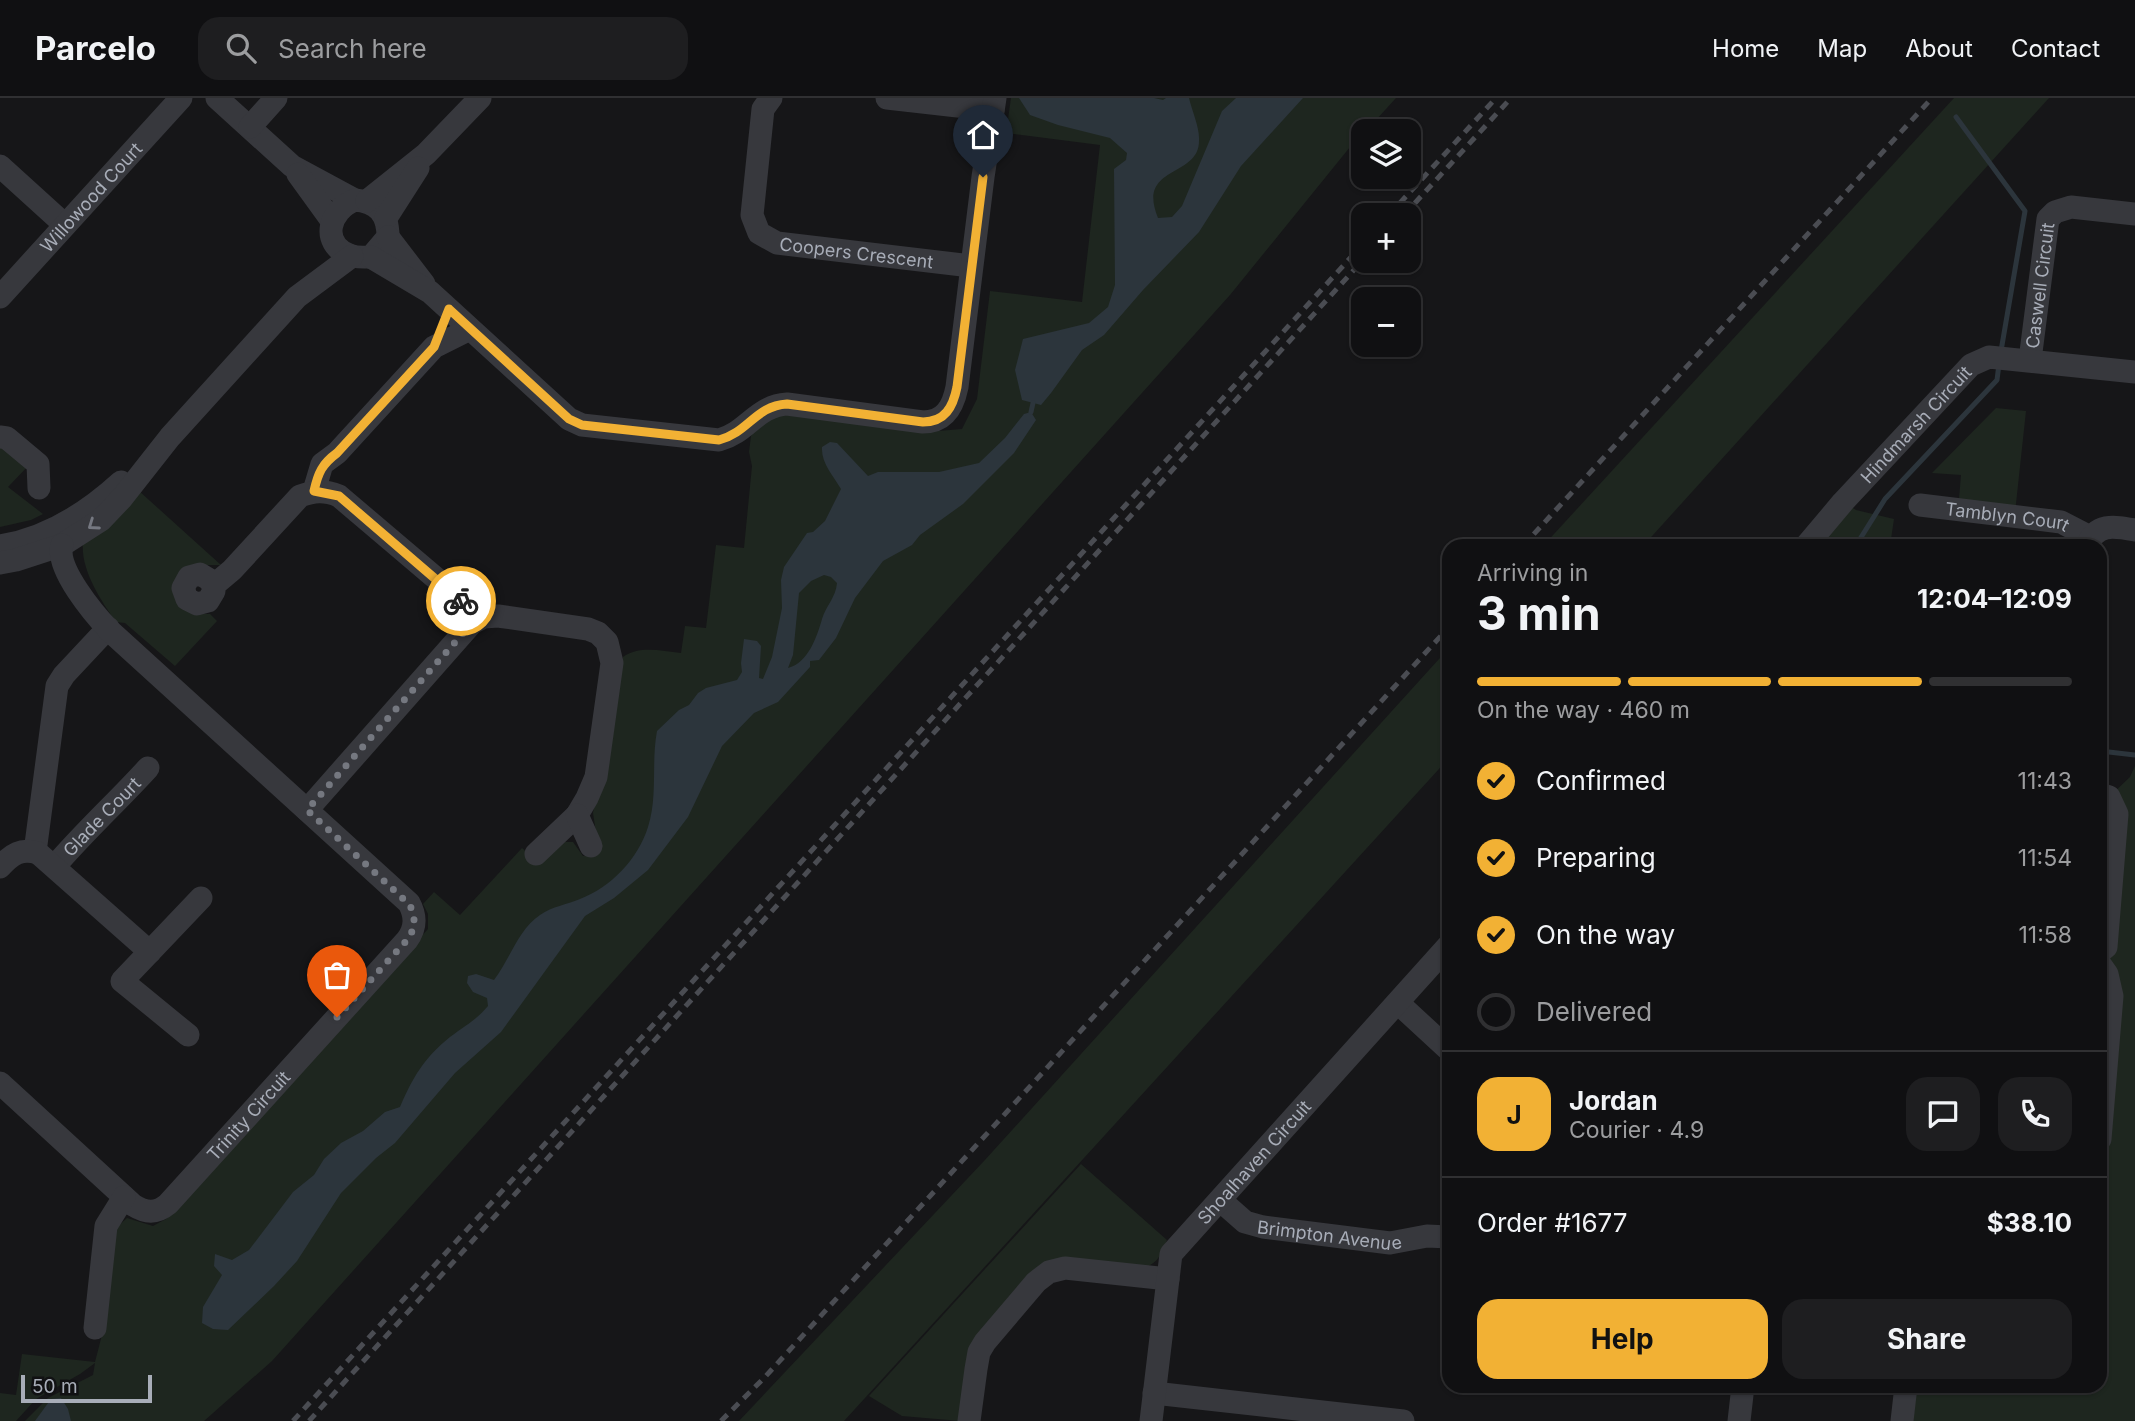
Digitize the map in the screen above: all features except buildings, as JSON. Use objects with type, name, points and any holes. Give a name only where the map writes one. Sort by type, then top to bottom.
[{"type":"street","name":"Willowood Court","points":[[0,297],[181,98]]},
{"type":"street","points":[[218,98],[292,166],[333,230],[337,246],[430,292]]},
{"type":"street","points":[[250,127],[276,98]]},
{"type":"street","points":[[0,563],[16,560],[57,538],[170,437],[298,297],[333,230],[340,208],[361,201],[426,155],[480,98]]},
{"type":"street","name":"Coopers Crescent","points":[[771,98],[764,109],[752,215],[759,233],[776,243],[971,266]]},
{"type":"street","points":[[292,166],[361,201],[374,204],[430,292],[569,419],[582,425],[719,440],[736,435],[762,411],[787,404],[929,422],[945,415],[954,403],[994,104],[887,98]]},
{"type":"street","points":[[298,297],[361,257],[387,228],[426,155]]},
{"type":"street","points":[[0,166],[65,225]]},
{"type":"street","name":"Caswell Circuit","points":[[2021,359],[2048,219],[2063,208],[2071,207],[2135,214]]},
{"type":"street","points":[[324,493],[333,473],[337,453],[434,347],[449,309]]},
{"type":"street","points":[[434,347],[471,329]]},
{"type":"street","name":"Hindmarsh Circuit","points":[[1812,539],[1971,365],[1989,357],[2135,372]]},
{"type":"street","points":[[0,437],[6,438],[37,464],[39,488]]},
{"type":"street","points":[[213,586],[232,570],[300,496],[324,493],[458,597],[472,623]]},
{"type":"street","name":"Tamblyn Court","points":[[1920,505],[2062,522],[2084,539]]},
{"type":"street","points":[[2091,539],[2099,529],[2111,526],[2135,530]]},
{"type":"street","points":[[0,546],[57,538]]},
{"type":"street","name":"Trinity Circuit","points":[[0,1083],[133,1205],[147,1212],[165,1206],[411,935],[414,921],[409,904],[108,628],[89,603],[70,549],[57,538]]},
{"type":"street","points":[[307,810],[472,623],[484,617],[498,616],[588,629],[598,633],[607,642],[612,663],[596,777],[577,815],[536,855]]},
{"type":"street","points":[[35,852],[57,686],[108,628]]},
{"type":"street","name":"Glade Court","points":[[55,866],[85,831],[120,799],[148,768]]},
{"type":"street","points":[[2107,796],[2117,814],[2107,935]]},
{"type":"street","points":[[577,815],[591,846]]},
{"type":"street","points":[[0,867],[18,852],[35,852],[55,866],[150,952]]},
{"type":"street","points":[[188,1035],[122,981],[201,898]]},
{"type":"street","name":"Shoalhaven Circuit","points":[[1151,1421],[1171,1254],[1442,953]]},
{"type":"street","points":[[2107,974],[2112,996],[2107,1056]]},
{"type":"street","points":[[1398,1003],[1442,1044]]},
{"type":"street","points":[[95,1328],[106,1226],[124,1197]]},
{"type":"street","name":"Brimpton Avenue","points":[[1220,1200],[1245,1222],[1263,1227],[1390,1242],[1427,1236],[1442,1237]]},
{"type":"street","points":[[970,1421],[979,1352],[1037,1282],[1049,1272],[1065,1268],[1168,1279]]},
{"type":"street","points":[[1154,1393],[1403,1421]]},
{"type":"street","points":[[1739,1421],[1742,1393]]},
{"type":"street","points":[[1902,1421],[1905,1393]]},
{"type":"shaded area","points":[[1011,98],[1396,98],[1377,119],[1351,119],[1351,146],[1230,295],[272,1361],[204,1421],[25,1421],[48,1398],[93,1375],[95,1363],[36,1399],[16,1421],[0,1421],[0,1393],[16,1395],[22,1354],[95,1362],[103,1331],[115,1229],[127,1218],[153,1226],[166,1219],[428,929],[428,914],[423,904],[434,892],[460,915],[522,848],[539,863],[565,842],[573,842],[583,856],[599,852],[593,813],[623,657],[644,650],[681,653],[685,626],[706,628],[716,545],[744,548],[752,466],[749,452],[751,436],[760,423],[787,415],[926,432],[962,429],[977,399],[990,291],[1082,302],[1100,145],[1006,133]]},
{"type":"shaded area","points":[[1019,98],[1189,98],[1198,131],[1196,153],[1190,161],[1161,180],[1155,189],[1153,201],[1158,218],[1172,217],[1182,206],[1222,111],[1236,98],[1303,98],[1241,166],[1199,232],[1104,335],[1082,350],[1041,405],[1022,400],[1015,370],[1023,339],[1089,323],[1108,307],[1115,285],[1114,169],[1126,160],[1127,153],[1110,138],[1030,115]]},
{"type":"shaded area","points":[[1954,98],[2049,98],[1649,539],[1549,539]]},
{"type":"shaded area","points":[[1996,408],[2026,411],[2015,513],[1959,499],[1961,475],[1932,473]]},
{"type":"shaded area","points":[[1031,412],[1036,420],[1014,453],[963,504],[920,535],[912,545],[883,561],[855,598],[836,638],[819,660],[810,661],[810,667],[778,702],[754,713],[722,746],[688,817],[648,870],[614,898],[585,916],[501,1032],[455,1073],[395,1143],[341,1193],[297,1261],[228,1330],[213,1329],[202,1323],[203,1307],[222,1275],[214,1266],[215,1254],[232,1260],[249,1250],[293,1192],[314,1175],[324,1159],[341,1143],[363,1131],[385,1112],[400,1107],[426,1060],[488,1006],[487,998],[473,992],[467,983],[468,976],[476,974],[494,980],[532,921],[550,910],[591,894],[613,879],[630,861],[638,850],[651,815],[657,731],[679,710],[689,705],[698,693],[706,688],[737,680],[742,672],[744,639],[757,641],[761,646],[759,678],[763,679],[772,657],[782,608],[781,580],[784,567],[807,533],[813,532],[825,521],[841,489],[825,464],[822,447],[830,442],[837,443],[868,476],[878,472],[939,472],[979,463],[1005,438],[1024,414]],"holes":[[[824,575],[837,583],[836,588],[814,641],[801,661],[788,668],[793,655],[799,593],[811,581]]]},
{"type":"shaded area","points":[[0,443],[28,466],[8,487],[43,514],[31,520],[0,527]]},
{"type":"shaded area","points":[[139,491],[221,565],[195,565],[195,614],[210,614],[217,621],[175,666],[125,623],[116,622],[98,594],[85,562],[83,541]]},
{"type":"shaded area","points":[[1843,502],[1856,510],[1894,519],[1891,539],[1812,539]]},
{"type":"shaded area","points":[[1442,656],[1442,766],[844,1421],[739,1421],[984,1161]]},
{"type":"shaded area","points":[[2135,766],[2135,1421],[1913,1421],[1916,1393],[2107,1393],[2109,797],[2130,777]]},
{"type":"shaded area","points":[[1081,1164],[1167,1240],[1156,1261],[1143,1268],[1075,1260],[977,1338],[960,1421],[902,1416],[869,1396]]},
{"type":"shaded area","points":[[61,1398],[71,1421],[35,1421],[51,1399]]},
{"type":"waterway","points":[[1956,117],[2025,211],[2001,351]]},
{"type":"waterway","points":[[1860,539],[1885,499],[1997,380],[1999,364]]},
{"type":"waterway","points":[[1031,412],[1033,403]]},
{"type":"waterway","points":[[2107,752],[2135,755]]},
{"type":"railway","points":[[1400,203],[1496,98]]},
{"type":"railway","points":[[1415,203],[1511,98]]},
{"type":"railway","points":[[1529,539],[1932,98]]},
{"type":"railway","points":[[293,1421],[1351,257]]},
{"type":"railway","points":[[309,1421],[1351,273]]},
{"type":"railway","points":[[721,1421],[765,1377],[1442,635]]},
{"type":"way so far","points":[[337,1017],[411,935],[414,915],[409,904],[307,810],[472,623],[461,601]]},
{"type":"route","points":[[461,601],[339,496],[330,492],[314,491],[323,464],[337,453],[434,347],[449,309],[569,419],[582,425],[719,440],[736,435],[762,411],[787,404],[929,422],[945,415],[954,403],[983,177]]}]
